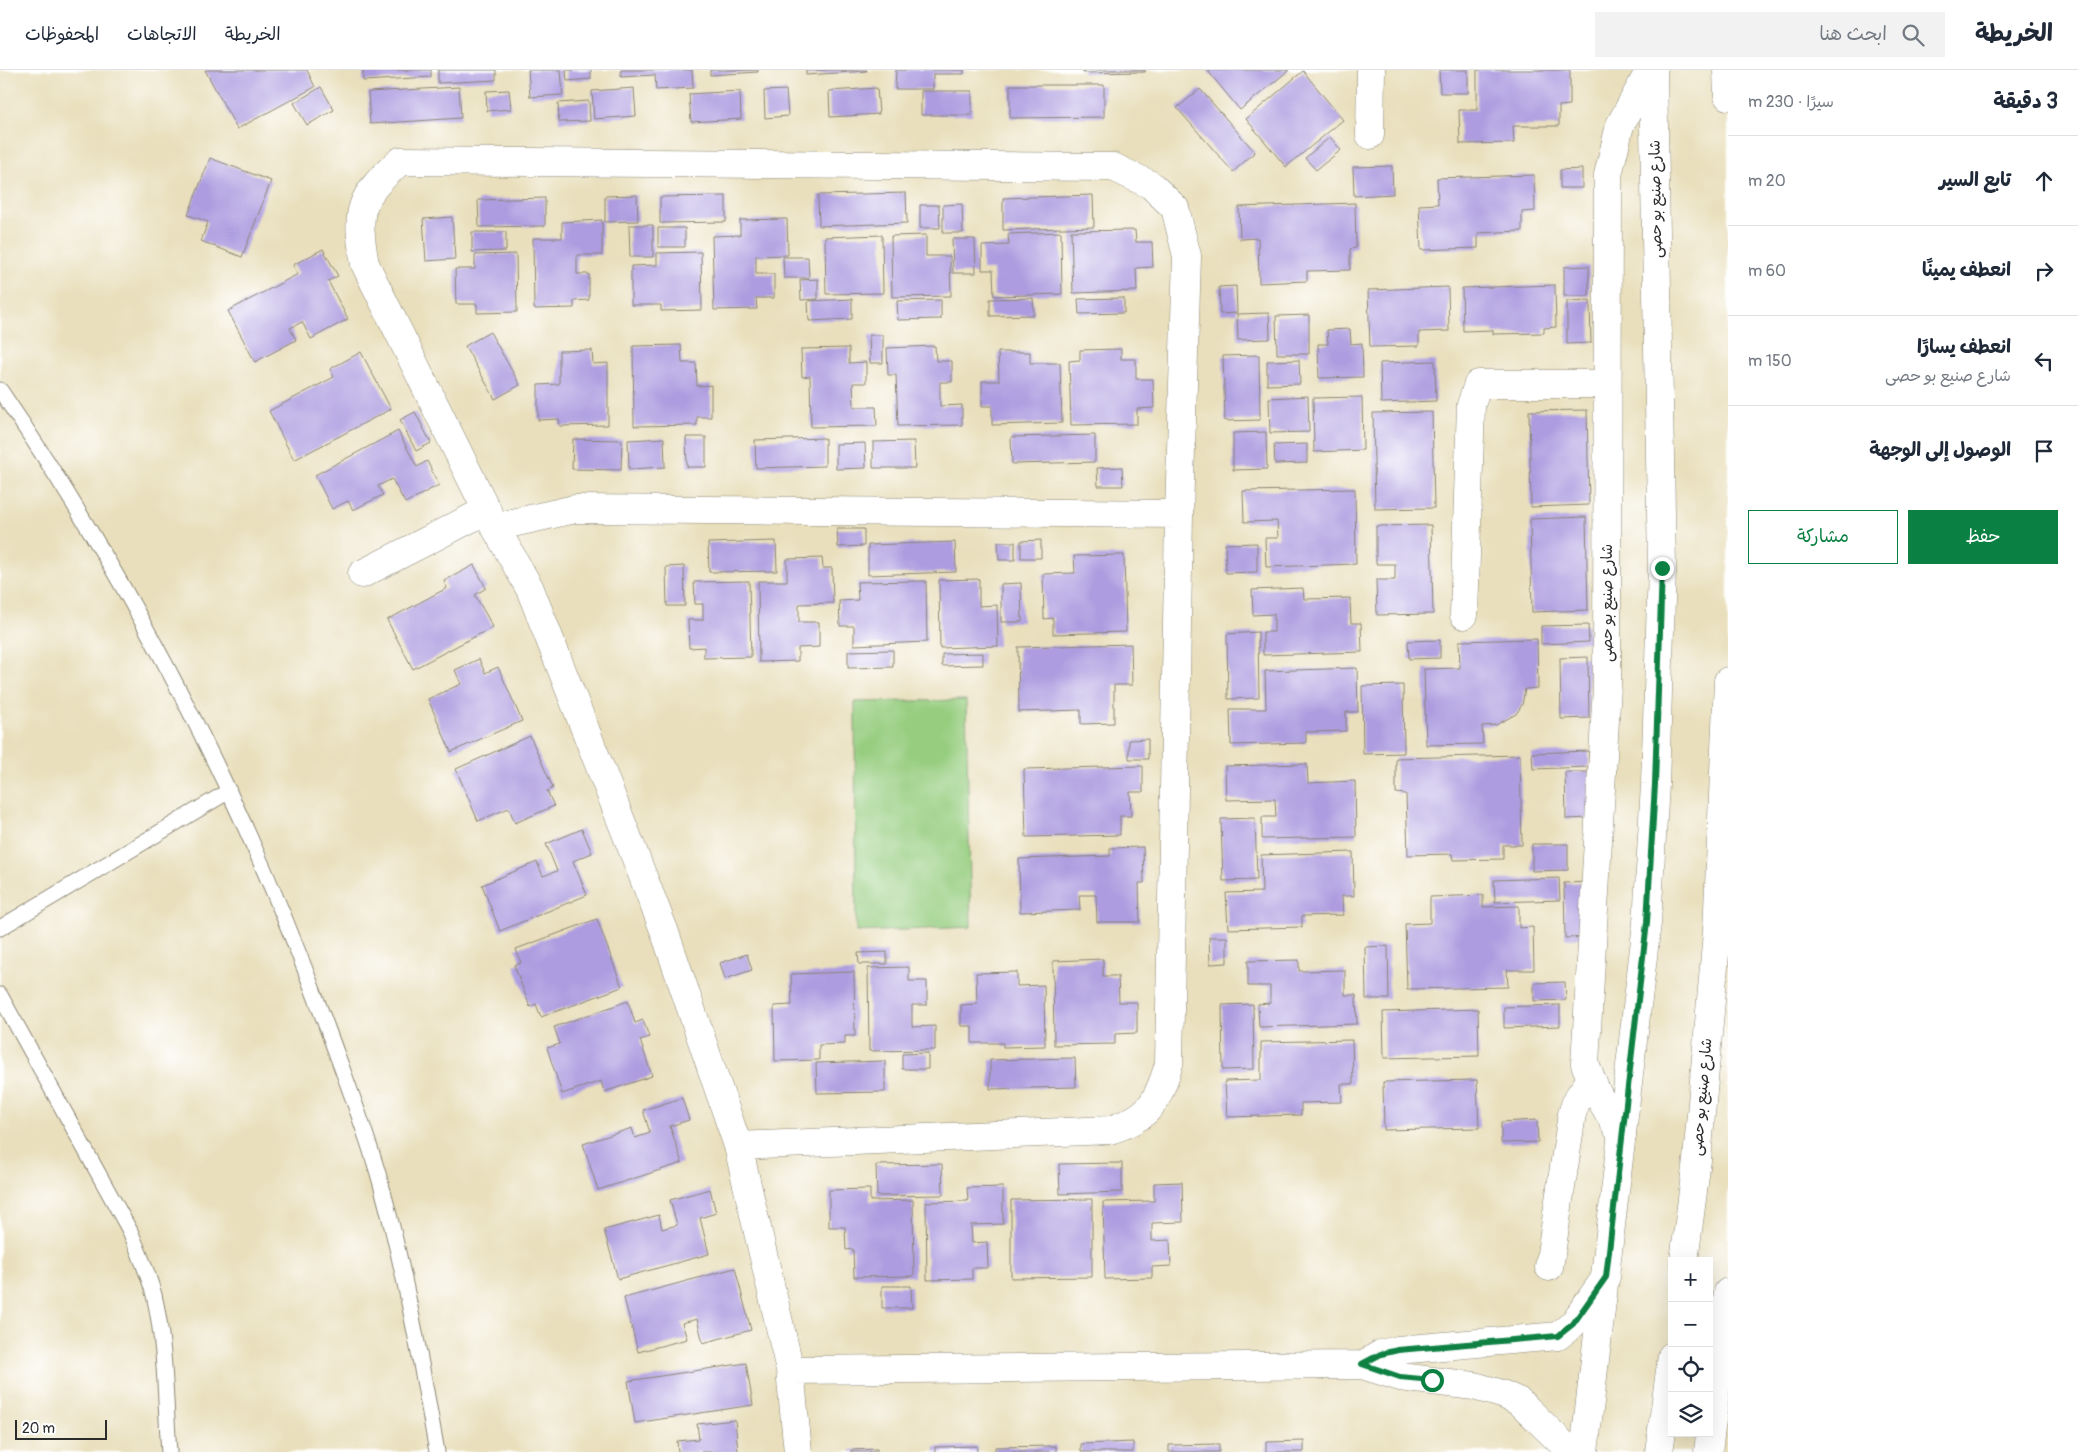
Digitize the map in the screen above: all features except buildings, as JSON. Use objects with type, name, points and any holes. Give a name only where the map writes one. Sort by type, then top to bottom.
[{"type":"street","points":[[1370,135],[1371,70]]},
{"type":"street","name":"شارع صنيع بو حصى","points":[[1622,1136],[1591,1079],[1585,1064],[1607,686],[1607,384],[1610,160],[1620,125],[1652,70]]},
{"type":"street","name":"شارع صنيع بو حصى","points":[[1584,1452],[1647,922],[1655,784],[1662,568],[1652,70]]},
{"type":"street","points":[[1727,70],[1728,96]]},
{"type":"street","points":[[738,1146],[1110,1130],[1130,1124],[1148,1112],[1160,1092],[1169,1064],[1179,514],[1187,256],[1175,208],[1151,185],[1113,167],[400,161],[379,180],[363,202],[360,234],[365,264],[491,519],[530,589],[664,930],[738,1146],[790,1370],[798,1452]]},
{"type":"street","points":[[1464,615],[1470,405],[1478,384],[1607,384]]},
{"type":"street","points":[[362,574],[491,519],[575,510],[1179,514]]},
{"type":"street","name":"شارع صنيع بو حصى","points":[[1685,1257],[1697,1160],[1717,932],[1728,681]]},
{"type":"street","name":"شارع صنيع بو حصى","points":[[1717,932],[1728,904]]},
{"type":"street","points":[[1549,1268],[1572,1114],[1577,1099],[1591,1079]]},
{"type":"street","points":[[1362,1364],[1381,1354],[1398,1350],[1558,1336],[1573,1324],[1606,1277]]},
{"type":"street","points":[[1708,1452],[1728,1292]]},
{"type":"street","points":[[790,1370],[1362,1364],[1400,1377],[1474,1386],[1502,1394],[1520,1402],[1572,1452]]},
{"type":"street","points":[[1660,1452],[1668,1388]]},
{"type":"lane","points":[[0,390],[82,518],[137,612],[184,701],[270,882],[310,981],[380,1183],[405,1284],[436,1452]]},
{"type":"lane","points":[[0,928],[228,791]]},
{"type":"lane","points":[[0,995],[130,1231],[143,1261],[154,1296],[160,1332],[168,1452]]},
{"type":"green space","points":[[966,700],[971,927],[856,932],[855,702]]},
{"type":"route","points":[[1432,1380],[1400,1377],[1362,1364],[1381,1354],[1398,1350],[1428,1349],[1558,1336],[1573,1324],[1606,1277],[1647,922],[1655,784],[1662,568]]}]
